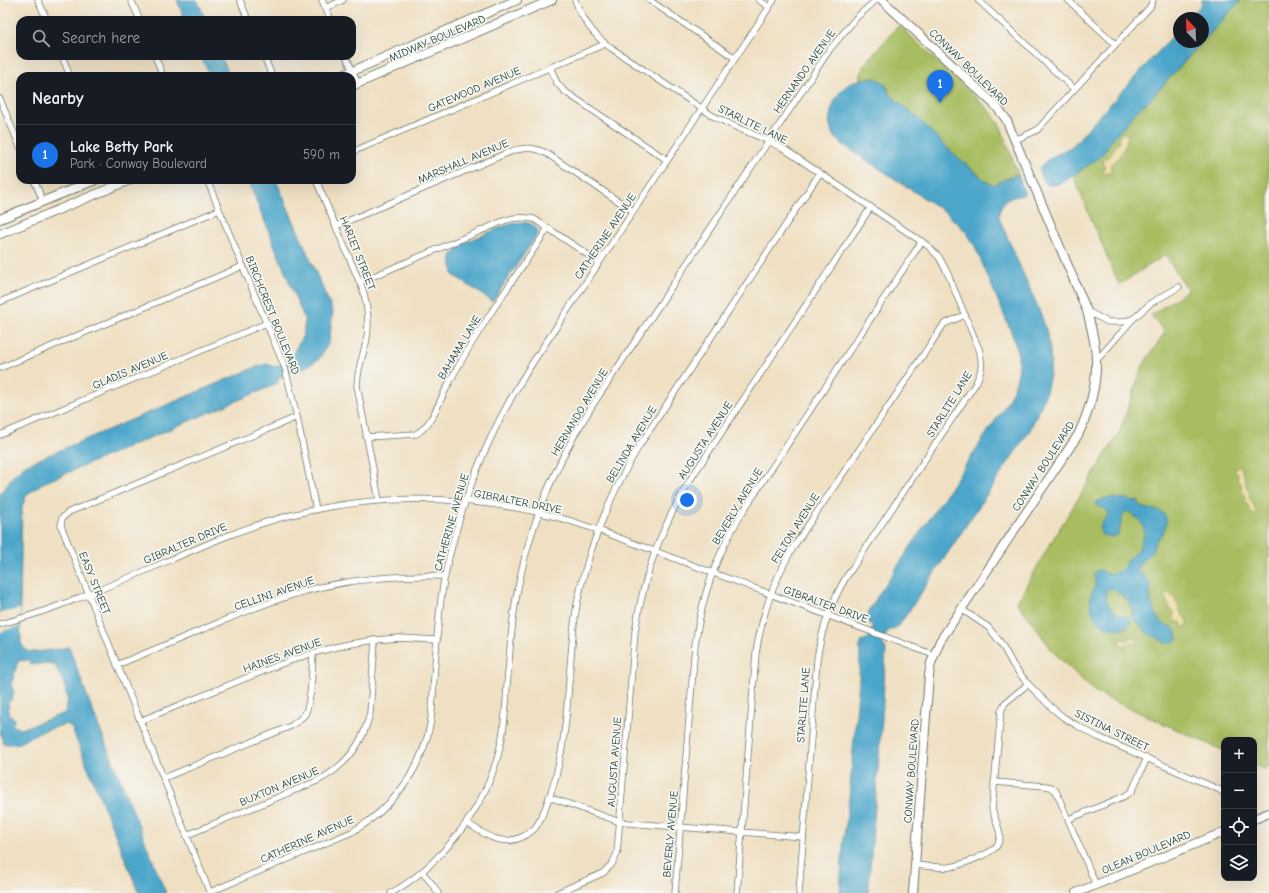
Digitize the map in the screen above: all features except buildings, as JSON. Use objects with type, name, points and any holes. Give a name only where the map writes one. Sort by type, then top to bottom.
[{"type":"street","points":[[38,0],[45,16]]},
{"type":"street","points":[[131,0],[138,16]]},
{"type":"street","points":[[240,0],[246,16]]},
{"type":"street","points":[[322,0],[329,16]]},
{"type":"street","points":[[326,8],[344,0]]},
{"type":"street","name":"MIDWAY BOULEVARD","points":[[353,71],[518,0]]},
{"type":"street","name":"MIDWAY BOULEVARD","points":[[356,85],[552,0]]},
{"type":"street","name":"STARLITE LANE","points":[[575,0],[583,18],[604,44],[701,109],[726,123],[787,151],[922,241],[934,252],[943,264],[979,349],[982,361],[981,372],[976,384],[845,579],[827,615],[820,640],[817,660],[799,893]]},
{"type":"street","points":[[649,0],[735,58]]},
{"type":"street","points":[[759,0],[769,7]]},
{"type":"street","name":"CATHERINE AVENUE","points":[[210,892],[347,834],[374,817],[395,797],[414,770],[426,741],[432,712],[437,640],[445,576],[465,501],[487,444],[510,399],[531,365],[774,0]]},
{"type":"street","name":"HERNANDO AVENUE","points":[[392,893],[422,872],[446,849],[467,823],[482,799],[490,781],[500,747],[505,720],[515,605],[524,563],[538,513],[558,466],[583,421],[838,38],[856,18],[876,0]]},
{"type":"street","name":"CONWAY BOULEVARD","points":[[882,0],[996,105],[1006,119],[1087,311],[1094,337],[1096,361],[1092,398],[1087,416],[1078,435],[940,641],[934,655],[929,675],[913,893]]},
{"type":"street","points":[[978,0],[1074,89]]},
{"type":"street","points":[[1068,0],[1115,44]]},
{"type":"street","points":[[1015,140],[1036,130],[1150,7],[1153,0]]},
{"type":"street","name":"GATEWOOD AVENUE","points":[[356,150],[604,44]]},
{"type":"street","points":[[64,60],[68,72]]},
{"type":"street","points":[[157,60],[161,72]]},
{"type":"street","points":[[266,60],[270,72]]},
{"type":"street","points":[[348,60],[353,71]]},
{"type":"street","points":[[550,68],[557,83],[564,91],[667,160]]},
{"type":"street","points":[[0,99],[16,137]]},
{"type":"street","name":"MARSHALL AVENUE","points":[[336,226],[512,151],[525,148],[536,149],[546,153],[633,211]]},
{"type":"street","name":"BELINDA AVENUE","points":[[467,823],[488,836],[497,840],[507,841],[518,839],[527,835],[540,820],[558,769],[564,739],[572,641],[586,566],[598,530],[616,486],[639,446],[820,173]]},
{"type":"street","points":[[36,184],[43,201]]},
{"type":"street","points":[[0,219],[85,184]]},
{"type":"street","points":[[0,234],[120,184]]},
{"type":"street","name":"BIRCHCREST BOULEVARD","points":[[209,184],[281,357],[289,380],[316,510]]},
{"type":"street","name":"HARIET STREET","points":[[318,184],[360,282],[366,302],[368,324],[366,343],[358,369],[357,386],[379,500]]},
{"type":"street","name":"AUGUSTA AVENUE","points":[[557,893],[598,876],[612,864],[617,854],[635,632],[642,593],[654,551],[671,514],[690,480],[871,207]]},
{"type":"street","points":[[0,302],[219,210]]},
{"type":"street","points":[[360,282],[515,217],[534,219],[599,262]]},
{"type":"street","name":"BAHAMA LANE","points":[[366,437],[416,434],[423,430],[429,422],[451,378],[468,350],[548,228]]},
{"type":"street","name":"BEVERLY AVENUE","points":[[675,893],[695,645],[702,608],[712,572],[726,541],[742,513],[922,241]]},
{"type":"street","points":[[0,368],[243,266]]},
{"type":"street","points":[[1096,361],[1133,319],[1151,303],[1179,287]]},
{"type":"street","points":[[1087,311],[1108,322],[1121,322],[1133,319]]},
{"type":"street","name":"FELTON AVENUE","points":[[738,893],[756,653],[761,623],[770,594],[781,569],[794,546],[944,324],[965,315]]},
{"type":"street","name":"GLADIS AVENUE","points":[[0,434],[267,323]]},
{"type":"street","name":"EASY STREET","points":[[210,892],[61,526],[62,518],[69,512],[297,417]]},
{"type":"street","name":"GIBRALTER DRIVE","points":[[0,624],[20,619],[89,594],[228,536],[276,519],[343,504],[379,500],[422,499],[465,501],[503,506],[538,513],[598,530],[934,655]]},
{"type":"street","name":"CELLINI AVENUE","points":[[117,665],[248,611],[297,593],[336,584],[375,578],[445,576]]},
{"type":"street","name":"SISTINA STREET","points":[[961,609],[988,627],[1001,643],[1013,665],[1028,684],[1052,708],[1076,725],[1098,737],[1221,791]]},
{"type":"street","name":"HAINES AVENUE","points":[[140,721],[313,652],[375,640],[399,638],[437,640]]},
{"type":"street","name":"BUXTON AVENUE","points":[[187,835],[317,781],[332,772],[344,762],[359,743],[368,720],[370,712],[375,640]]},
{"type":"street","points":[[164,778],[291,726],[299,721],[309,704],[313,652]]},
{"type":"street","points":[[915,865],[956,866],[989,852],[995,848],[999,842],[1000,835],[992,809],[1000,711],[1005,702],[1028,684]]},
{"type":"street","points":[[1069,819],[1125,796],[1132,791],[1147,758]]},
{"type":"street","points":[[994,782],[1051,787],[1056,791],[1096,885]]},
{"type":"street","points":[[549,797],[620,822],[803,837]]},
{"type":"street","points":[[1257,818],[1269,813]]},
{"type":"street","name":"OLEAN BOULEVARD","points":[[1076,893],[1221,833]]},
{"type":"street","points":[[422,872],[438,893]]},
{"type":"green space","points":[[1241,0],[1269,0],[1269,767],[1264,769],[1257,766],[1257,737],[1221,737],[1221,750],[1096,693],[1054,653],[1017,602],[1050,544],[1120,431],[1143,365],[1165,332],[1151,315],[1188,290],[1165,255],[1119,285],[1073,176],[1101,156],[1115,136],[1134,114],[1148,102],[1197,48],[1209,48],[1209,35]]},
{"type":"green space","points":[[899,25],[991,112],[1001,127],[1021,183],[1017,174],[993,185],[988,183],[946,147],[920,120],[894,98],[889,93],[888,88],[881,81],[875,78],[860,79],[863,66]]},
{"type":"sand","points":[[1123,133],[1128,135],[1124,147],[1120,156],[1111,164],[1111,172],[1105,174],[1103,171],[1105,166],[1102,160],[1111,155],[1119,142],[1120,135]]},
{"type":"sand","points":[[1238,466],[1243,473],[1247,488],[1249,490],[1250,500],[1252,501],[1256,511],[1254,514],[1250,512],[1249,507],[1245,502],[1245,495],[1242,491],[1241,484],[1237,480],[1238,474],[1235,471],[1236,467]]},
{"type":"sand","points":[[1169,593],[1174,597],[1182,615],[1187,619],[1187,626],[1182,626],[1181,622],[1176,622],[1174,619],[1174,612],[1171,610],[1164,596],[1165,594]]},
{"type":"sand","points":[[1133,636],[1137,639],[1136,643],[1122,645],[1119,642],[1120,639],[1128,640]]},
{"type":"water","points":[[177,0],[197,0],[204,16],[183,16]]},
{"type":"water","points":[[1202,0],[1241,0],[1209,35],[1209,12],[1195,12],[1202,4]]},
{"type":"water","points":[[1173,36],[1173,48],[1197,48],[1148,102],[1134,114],[1115,136],[1101,156],[1059,184],[1048,185],[1044,182],[1039,168],[1050,158],[1072,146]]},
{"type":"water","points":[[203,60],[223,60],[228,72],[208,72]]},
{"type":"water","points":[[875,78],[885,84],[889,93],[894,98],[920,120],[946,147],[988,183],[993,185],[1017,174],[1025,194],[1006,201],[1001,207],[999,218],[1043,319],[1047,332],[1051,358],[1046,393],[1030,430],[907,614],[897,627],[888,631],[882,643],[886,649],[868,893],[840,893],[843,845],[849,798],[859,680],[860,646],[861,641],[869,638],[873,626],[867,621],[869,611],[1005,406],[1017,379],[1019,363],[1012,334],[974,244],[966,232],[945,212],[851,150],[838,140],[832,133],[830,116],[836,98],[849,84],[854,81]]},
{"type":"water","points":[[250,184],[278,184],[333,312],[329,343],[318,360],[299,371],[296,369],[278,378],[278,382],[272,386],[41,484],[26,496],[22,507],[20,609],[21,643],[25,649],[30,652],[69,647],[95,717],[166,893],[139,893],[72,729],[68,724],[39,732],[18,744],[4,744],[0,732],[0,494],[13,476],[25,465],[256,367],[267,364],[274,367],[292,360],[294,352],[303,335],[305,321]],"holes":[[[30,660],[30,665],[50,663],[57,667],[57,671],[64,683],[68,702],[65,713],[21,729],[12,725],[15,719],[9,715],[8,703],[14,692],[11,685],[18,661]]]},
{"type":"water","points":[[522,222],[535,226],[538,230],[536,236],[493,301],[453,275],[451,257],[452,254],[456,253],[459,245],[498,228]]},
{"type":"water","points":[[1105,498],[1127,499],[1137,502],[1138,500],[1140,505],[1143,507],[1157,510],[1164,514],[1166,522],[1163,533],[1156,540],[1152,552],[1140,563],[1137,568],[1150,584],[1150,599],[1159,620],[1162,623],[1172,627],[1176,633],[1178,638],[1173,642],[1168,644],[1157,637],[1149,635],[1133,618],[1132,607],[1129,603],[1123,596],[1112,589],[1109,588],[1106,591],[1108,603],[1118,614],[1129,617],[1131,623],[1120,629],[1111,628],[1100,623],[1094,615],[1090,600],[1095,584],[1095,572],[1098,570],[1107,574],[1115,573],[1123,569],[1127,561],[1139,548],[1145,532],[1140,520],[1127,511],[1123,515],[1118,535],[1113,537],[1102,535],[1100,528],[1108,513],[1106,509],[1096,506],[1095,503],[1097,504],[1098,503],[1096,502]]},
{"type":"pier","points":[[20,609],[20,626],[0,632],[0,613]]},
{"type":"place","name":"Lake Betty Park","points":[[940,103]]}]
